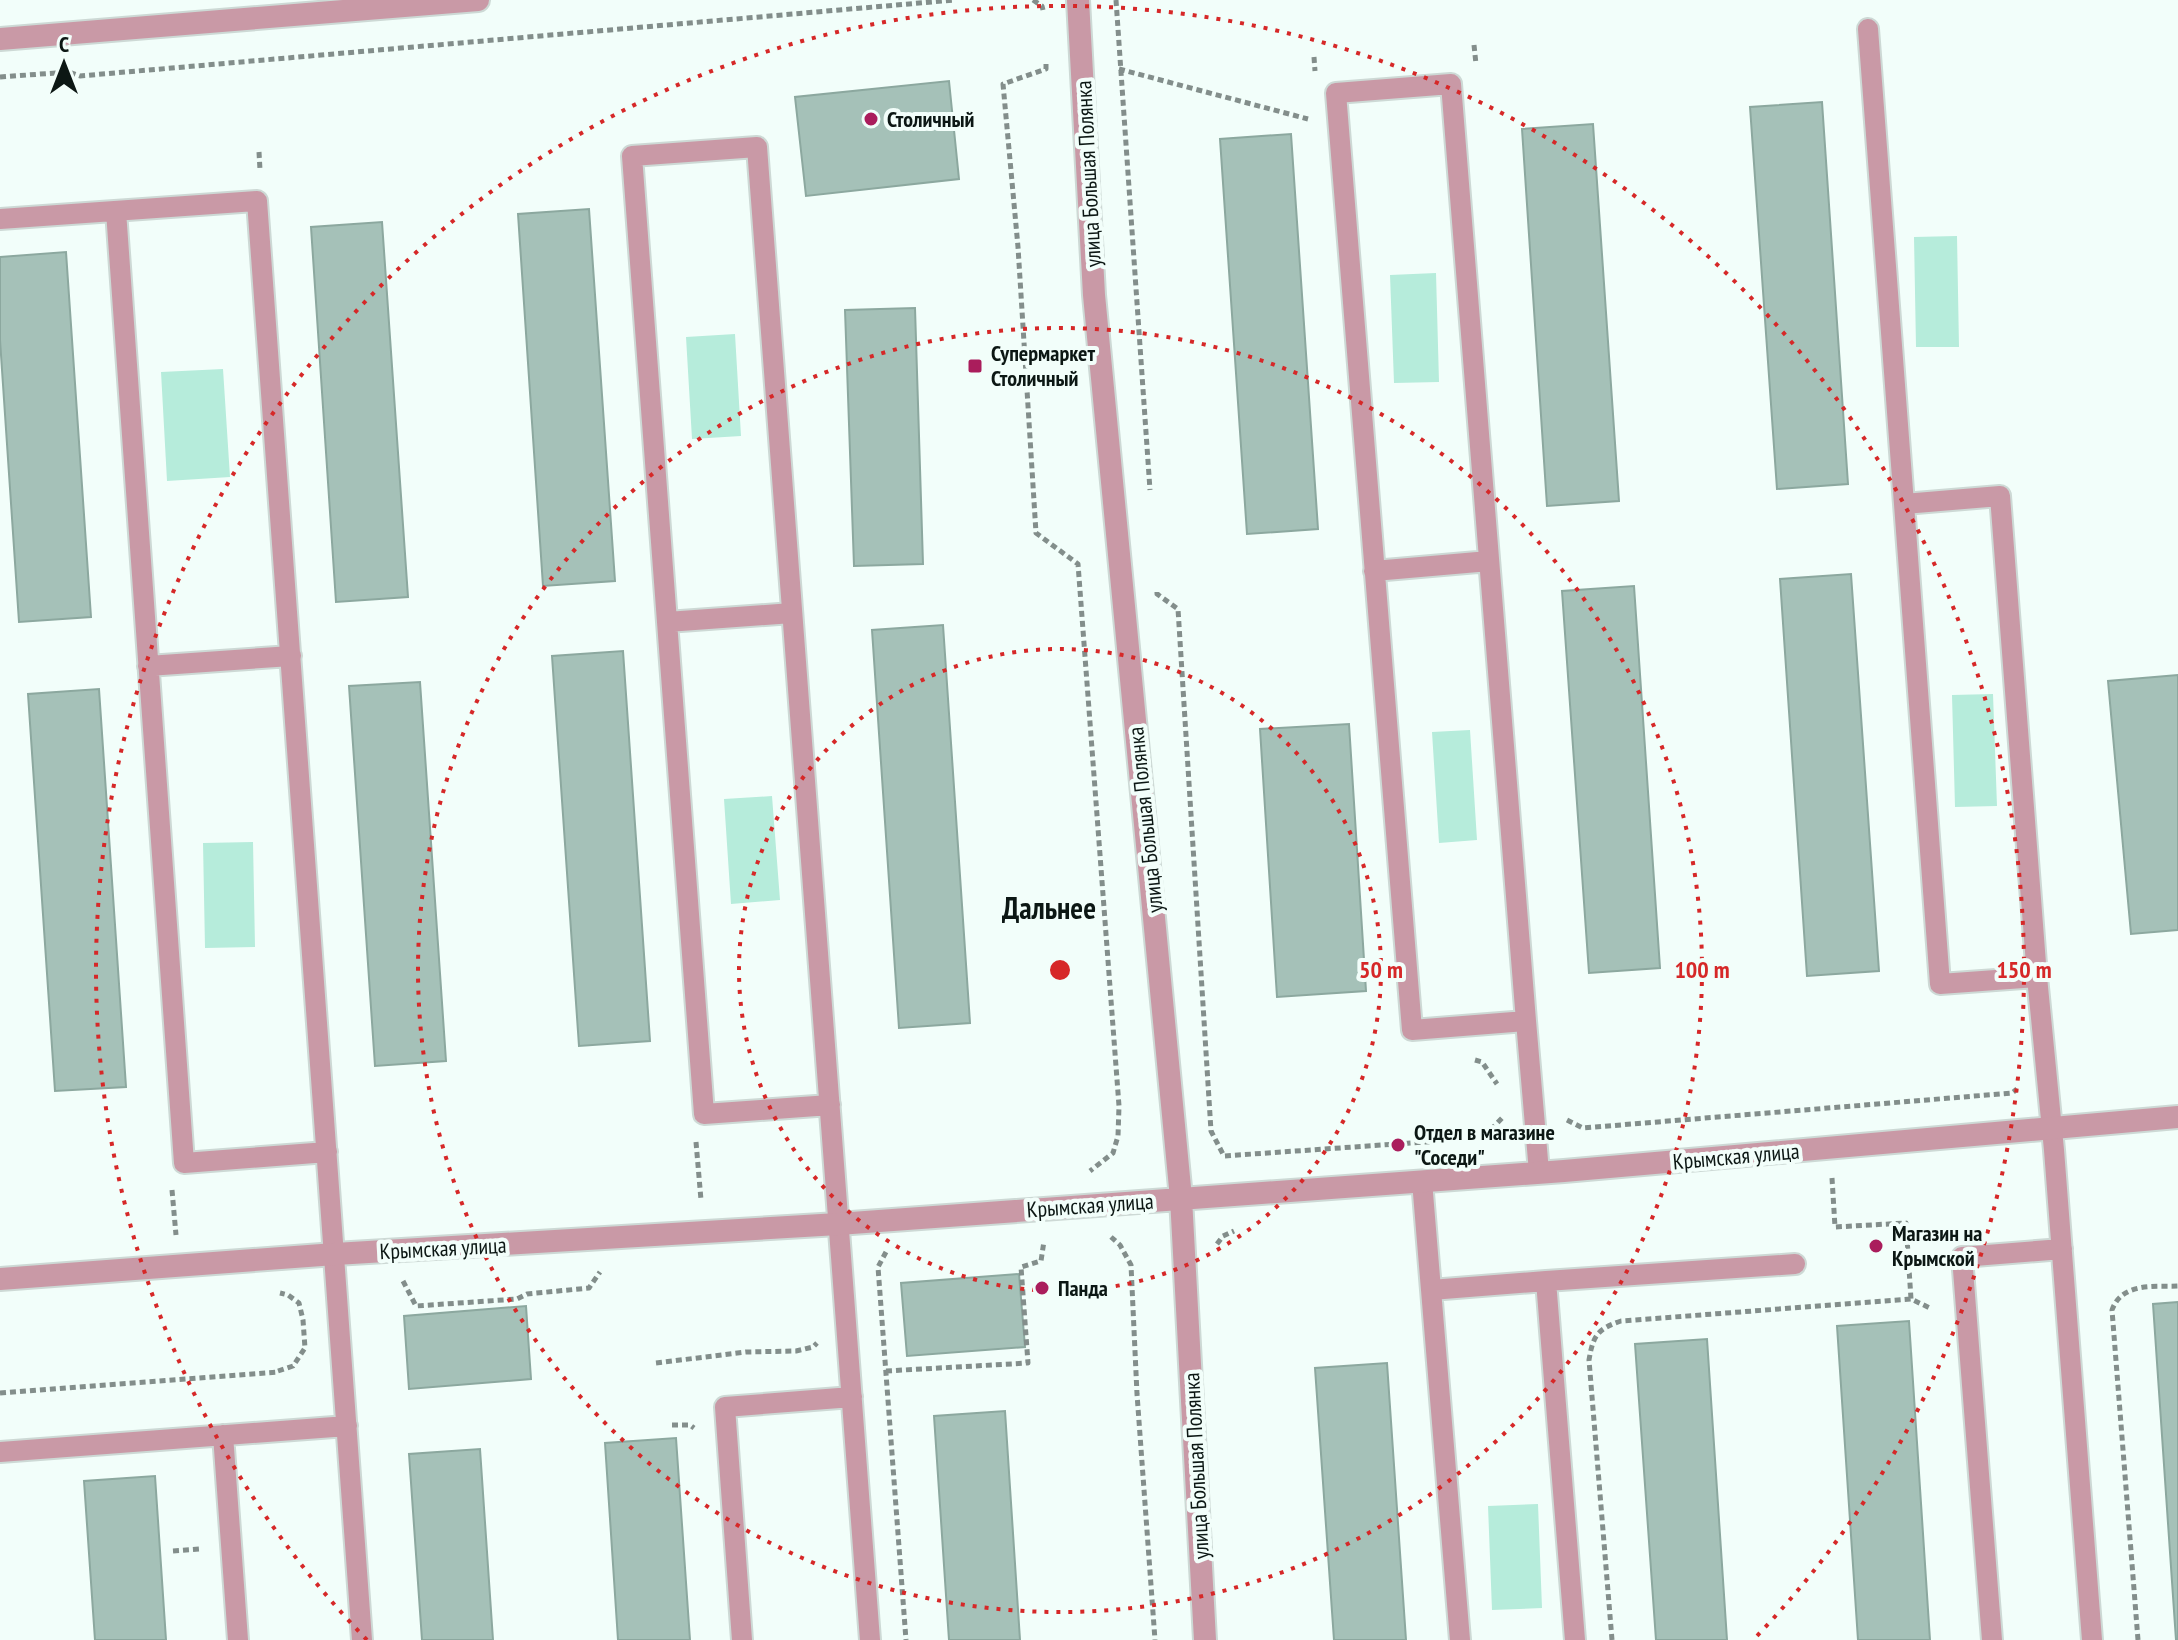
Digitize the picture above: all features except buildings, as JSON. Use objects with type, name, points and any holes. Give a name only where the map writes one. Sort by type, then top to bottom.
[{"type":"street","points":[[0,39],[478,0]]},
{"type":"street","name":"улица Большая Полянка","points":[[1078,0],[1094,295],[1181,1198],[1205,1640]]},
{"type":"street","name":"Крымская улица","points":[[0,1279],[335,1254],[838,1224],[1422,1181],[2178,1117]]},
{"type":"lane","points":[[1868,29],[1940,984],[2037,977]]},
{"type":"lane","points":[[1526,1021],[1412,1030],[1336,93],[1451,84],[1539,1172]]},
{"type":"lane","points":[[830,1105],[704,1114],[632,156],[757,147],[830,1105],[838,1224],[870,1640]]},
{"type":"lane","points":[[0,219],[257,201],[362,1640]]},
{"type":"lane","points":[[116,211],[184,1163],[327,1152]]},
{"type":"lane","points":[[1904,504],[2000,496],[2092,1640]]},
{"type":"lane","points":[[1374,571],[1489,561]]},
{"type":"lane","points":[[667,622],[792,613]]},
{"type":"lane","points":[[148,666],[291,656]]},
{"type":"lane","points":[[1422,1181],[1460,1640]]},
{"type":"lane","points":[[1992,1640],[1962,1257],[2062,1249]]},
{"type":"lane","points":[[1431,1290],[1795,1264]]},
{"type":"lane","points":[[1546,1281],[1575,1640]]},
{"type":"lane","points":[[742,1640],[725,1407],[852,1397]]},
{"type":"lane","points":[[0,1452],[347,1426]]},
{"type":"lane","points":[[223,1435],[238,1640]]},
{"type":"path","points":[[0,77],[69,72],[80,76],[954,0]]},
{"type":"path","points":[[1033,0],[1042,6],[1043,14]]},
{"type":"path","points":[[1116,0],[1150,499]]},
{"type":"path","points":[[1474,45],[1477,77]]},
{"type":"path","points":[[1045,53],[1046,69],[1003,84],[1018,247],[1036,533],[1078,564],[1118,1094],[1118,1136],[1113,1153],[1080,1178]]},
{"type":"path","points":[[1314,57],[1316,83]]},
{"type":"path","points":[[1119,69],[1320,122]]},
{"type":"path","points":[[1156,578],[1157,594],[1178,609],[1211,1131],[1224,1156],[1483,1138],[1502,1118],[1504,1107]]},
{"type":"path","points":[[1467,1057],[1482,1062],[1498,1085]]},
{"type":"path","points":[[1564,1118],[1583,1128],[2012,1093],[2024,1083]]},
{"type":"path","points":[[1831,1174],[1835,1227],[1906,1223],[1911,1299]]},
{"type":"path","points":[[1208,1254],[1223,1236],[1235,1230]]},
{"type":"path","points":[[886,1371],[1028,1363],[1021,1267],[1041,1261],[1046,1231]]},
{"type":"path","points":[[1104,1232],[1120,1245],[1131,1265],[1155,1640]]},
{"type":"path","points":[[888,1249],[878,1267],[906,1640]]},
{"type":"path","points":[[393,1278],[404,1281],[416,1306],[517,1299],[527,1294],[589,1288],[604,1265]]},
{"type":"path","points":[[2138,1640],[2112,1310],[2116,1300],[2128,1291],[2178,1286]]},
{"type":"path","points":[[0,1393],[278,1372],[293,1366],[305,1348],[299,1303],[288,1295],[275,1292]]},
{"type":"path","points":[[1612,1640],[1589,1360],[1592,1341],[1604,1327],[1621,1321],[1911,1299],[1931,1308],[1936,1315]]},
{"type":"path","points":[[656,1363],[746,1352],[796,1351],[813,1347],[822,1337]]},
{"type":"path","points":[[173,1551],[201,1549],[199,1535]]},
{"type":"green space","points":[[1957,236],[1959,347],[1916,347],[1914,237]]},
{"type":"green space","points":[[1436,273],[1439,382],[1394,383],[1390,275]]},
{"type":"green space","points":[[735,334],[741,436],[692,439],[686,337]]},
{"type":"green space","points":[[223,369],[230,477],[167,481],[161,372]]},
{"type":"green space","points":[[1993,694],[1997,806],[1955,807],[1952,695]]},
{"type":"green space","points":[[1470,730],[1477,840],[1439,843],[1432,732]]},
{"type":"green space","points":[[772,796],[780,900],[731,904],[724,799]]},
{"type":"green space","points":[[253,842],[255,947],[205,948],[203,843]]},
{"type":"green space","points":[[1538,1504],[1542,1608],[1492,1610],[1488,1506]]},
{"type":"place","name":"Столичный","points":[[871,119]]},
{"type":"place","name":"Супермаркет Столичный","points":[[975,366]]},
{"type":"place","name":"Отдел в магазине \"Соседи\"","points":[[1398,1145]]},
{"type":"place","name":"Магазин на Крымской","points":[[1876,1246]]},
{"type":"place","name":"Панда","points":[[1042,1288]]},
{"type":"district","name":"Дальнее","points":[[1049,909]]}]
